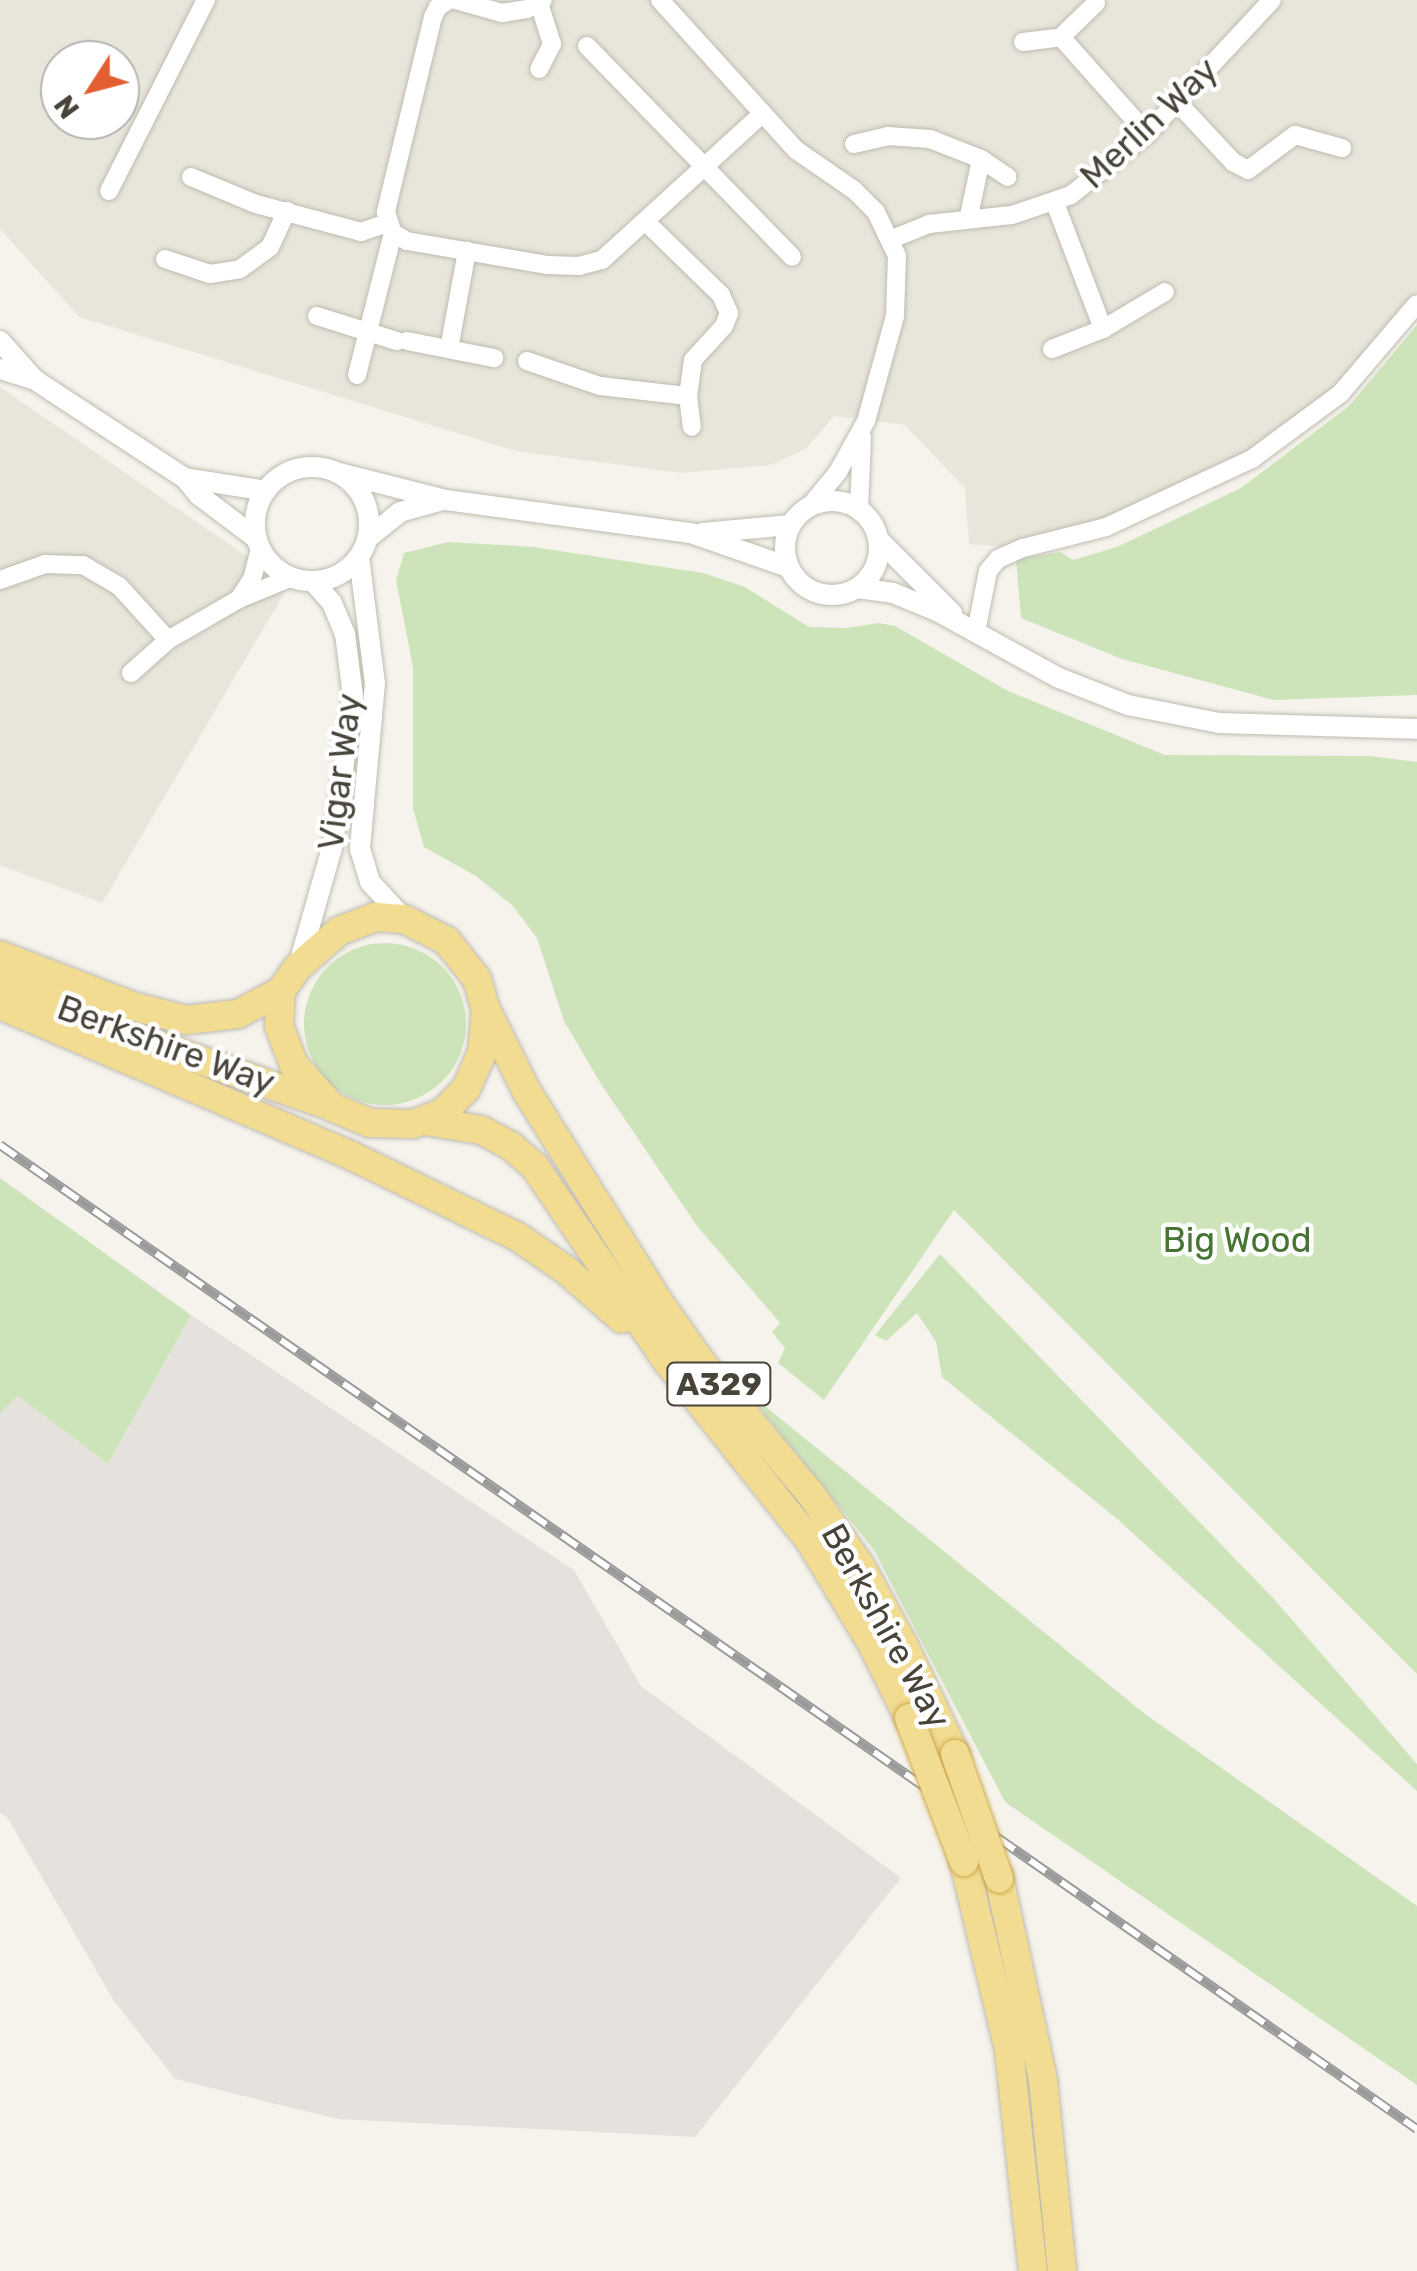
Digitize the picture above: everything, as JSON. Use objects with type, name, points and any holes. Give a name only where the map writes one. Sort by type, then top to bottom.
[{"type":"highway","points":[[332,1108],[304,1078],[282,1042],[278,1026],[289,980],[352,924],[376,917],[404,919]]},
{"type":"highway","name":"A329","points":[[332,1108],[384,1125],[426,1121],[452,1105],[472,1078],[482,1053],[486,1010],[477,979],[459,952],[434,933],[404,919]]},
{"type":"highway","name":"Berkshire Way","points":[[0,954],[132,1006],[186,1020],[238,1014],[289,980]]},
{"type":"highway","name":"Berkshire Way","points":[[0,982],[110,1028],[332,1108]]},
{"type":"highway","name":"A329","points":[[0,1005],[285,1126],[518,1236],[588,1288],[667,1361]]},
{"type":"highway","name":"Berkshire Way","points":[[486,1010],[528,1092],[658,1302],[704,1366],[813,1497],[861,1568],[904,1646],[954,1754],[998,1878],[1043,2080],[1062,2271]]},
{"type":"highway","name":"Berkshire Way","points":[[426,1121],[481,1130],[524,1155],[667,1361],[810,1541],[871,1642],[909,1718],[964,1862],[1009,2050],[1033,2271]]},
{"type":"street","points":[[109,191],[206,0]]},
{"type":"street","points":[[356,375],[390,228],[396,158],[438,7],[452,0],[502,13],[541,2],[552,44],[539,69]]},
{"type":"street","points":[[660,0],[796,150],[854,190],[876,212],[892,239],[899,284],[895,316],[863,432],[859,509],[878,539],[970,628]]},
{"type":"street","name":"Merlin Way","points":[[892,239],[929,224],[969,216],[1012,215],[1055,203],[1088,184],[1178,103],[1272,0]]},
{"type":"street","points":[[1023,42],[1061,37],[1096,3]]},
{"type":"street","points":[[1061,37],[1146,134]]},
{"type":"street","points":[[587,46],[792,256]]},
{"type":"street","points":[[1178,103],[1233,162],[1248,170],[1295,135],[1342,148]]},
{"type":"street","points":[[190,177],[256,204],[361,232],[390,228],[407,240],[579,266],[602,260],[762,114]]},
{"type":"street","points":[[854,144],[888,136],[930,139],[981,159],[1008,177]]},
{"type":"street","points":[[969,216],[981,159]]},
{"type":"street","points":[[1055,203],[1103,330]]},
{"type":"street","points":[[165,259],[210,274],[240,268],[270,248],[286,211]]},
{"type":"street","points":[[646,222],[721,295],[729,313],[724,326],[693,360],[688,396],[692,427]]},
{"type":"street","points":[[449,349],[467,251]]},
{"type":"street","points":[[1052,348],[1103,330],[1165,292]]},
{"type":"street","points":[[970,628],[988,571],[998,558],[1106,527],[1252,459],[1340,394],[1417,304]]},
{"type":"street","points":[[317,316],[402,341],[494,358]]},
{"type":"street","points":[[0,341],[35,380],[185,478],[199,495],[258,544],[271,566],[290,578],[313,582],[344,571],[400,512],[446,500]]},
{"type":"street","points":[[527,361],[600,386],[688,396]]},
{"type":"street","points":[[0,369],[35,380]]},
{"type":"street","points":[[863,432],[811,505],[790,525],[785,538],[788,567],[795,579],[819,594],[846,594],[858,588],[876,566],[878,539]]},
{"type":"street","points":[[239,599],[252,579],[258,544],[255,516],[266,491],[298,469],[316,467],[446,500],[691,533],[788,567]]},
{"type":"street","points":[[339,473],[362,496],[369,514],[363,548]]},
{"type":"street","points":[[185,478],[266,491]]},
{"type":"street","points":[[811,505],[836,501],[859,509]]},
{"type":"street","points":[[691,533],[790,525]]},
{"type":"street","name":"Vigar Way","points":[[363,548],[375,683],[360,849],[370,882],[404,919]]},
{"type":"street","points":[[0,580],[45,564],[83,565],[118,586],[168,640]]},
{"type":"street","points":[[131,673],[168,640],[239,599],[290,578]]},
{"type":"street","name":"Vigar Way","points":[[289,980],[333,844],[352,697],[345,634],[332,603],[313,582]]},
{"type":"street","points":[[858,588],[893,593],[970,628],[1059,678],[1128,705],[1179,716],[1259,725],[1417,728]]},
{"type":"shaded area","points":[[0,0],[1417,0],[1417,293],[1358,368],[1300,421],[1197,482],[1069,532],[1002,547],[969,544],[965,488],[905,425],[834,416],[806,449],[770,465],[681,473],[516,451],[79,317],[0,229]]},
{"type":"shaded area","points":[[0,387],[289,585],[102,903],[0,865]]},
{"type":"shaded area","points":[[191,1315],[574,1570],[641,1686],[901,1878],[695,2137],[338,2119],[175,2079],[114,2001],[7,1817],[0,1813],[0,1414],[18,1396],[108,1464]]},
{"type":"green space","points":[[1417,325],[1417,695],[1274,700],[1122,659],[1021,618],[1016,559],[1061,552],[1073,560],[1117,547],[1241,488],[1349,406]]},
{"type":"green space","name":"Big Wood","points":[[448,542],[534,547],[703,573],[745,587],[809,627],[848,628],[878,623],[895,626],[1008,691],[1165,755],[1369,756],[1417,762],[1417,1674],[954,1210],[824,1400],[778,1363],[785,1348],[772,1332],[780,1323],[697,1226],[601,1084],[564,1021],[537,938],[513,906],[476,876],[424,847],[413,809],[413,667],[396,580],[404,553]]},
{"type":"green space","points":[[385,943],[416,949],[443,966],[460,993],[466,1024],[460,1055],[443,1082],[416,1099],[385,1105],[354,1099],[327,1082],[310,1055],[304,1024],[310,993],[327,966],[354,949]]},
{"type":"green space","points":[[0,1178],[191,1315],[108,1464],[18,1396],[0,1414]]},
{"type":"green space","points":[[940,1254],[1274,1599],[1417,1764],[1417,1791],[1116,1518],[942,1377],[936,1342],[917,1313],[886,1341],[875,1335]]},
{"type":"green space","points":[[745,1390],[1145,1714],[1417,1906],[1417,2085],[1005,1802],[874,1550]]},
{"type":"railway","points":[[0,1145],[1417,2129]]}]
